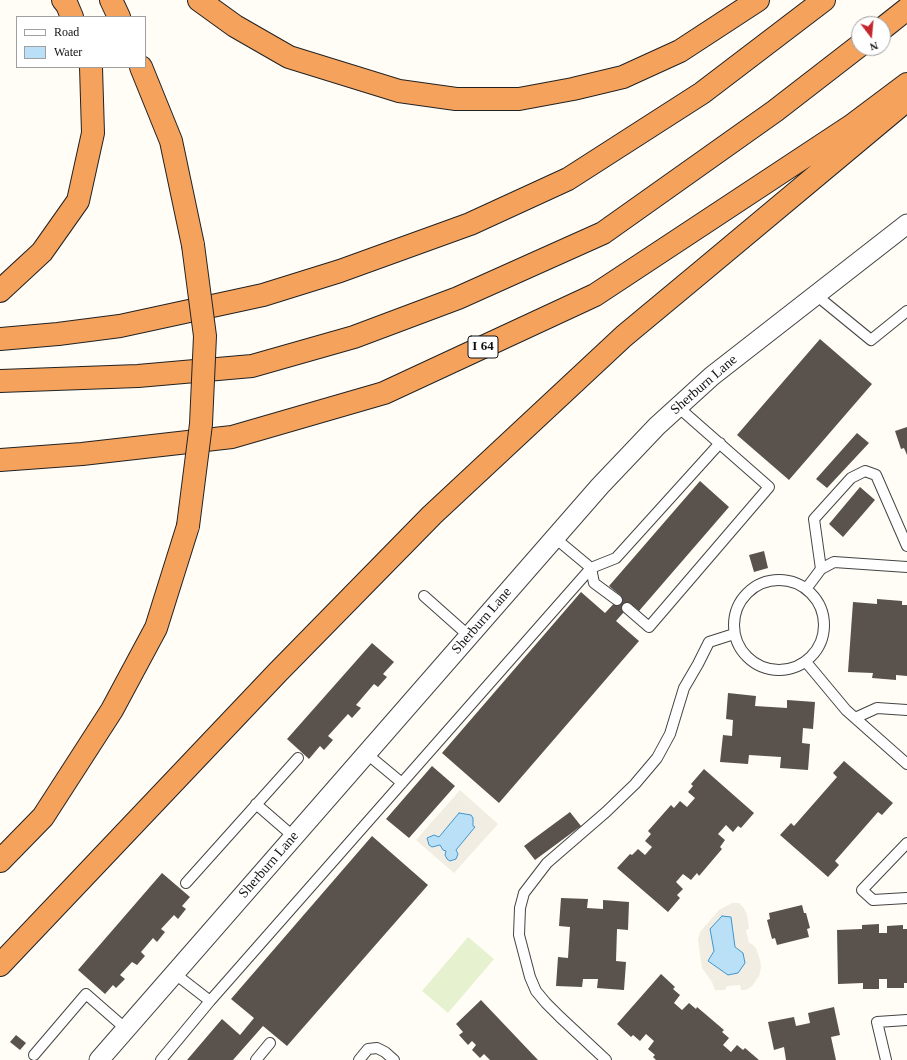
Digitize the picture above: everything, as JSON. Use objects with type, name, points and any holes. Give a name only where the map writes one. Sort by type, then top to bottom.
[{"type":"highway","points":[[63,0],[72,16]]},
{"type":"highway","points":[[111,0],[119,16]]},
{"type":"highway","points":[[200,0],[235,26],[289,57],[399,91],[464,99],[519,99],[573,89],[623,77],[680,51],[758,0]]},
{"type":"highway","points":[[0,339],[58,334],[120,326],[264,295],[340,271],[470,224],[568,179],[702,93],[824,0]]},
{"type":"highway","points":[[891,22],[907,9]]},
{"type":"highway","points":[[0,382],[138,376],[252,366],[354,337],[458,298],[603,233],[774,111],[851,52]]},
{"type":"highway","points":[[0,290],[42,252],[78,201],[93,133],[91,68]]},
{"type":"highway","points":[[0,861],[43,817],[112,710],[156,628],[188,526],[201,424],[205,336],[193,245],[171,141],[141,68]]},
{"type":"highway","name":"I 64","points":[[0,460],[82,454],[232,437],[384,393],[595,295],[851,126],[907,84]]},
{"type":"highway","points":[[0,965],[278,672],[432,515],[624,336],[907,100]]},
{"type":"street","name":"Sherburn Lane","points":[[99,1060],[606,480],[657,426],[712,376],[907,224]]},
{"type":"lane","points":[[816,294],[871,340],[907,311]]},
{"type":"lane","points":[[627,608],[649,627],[769,487],[678,407]]},
{"type":"lane","points":[[161,1060],[210,1001],[591,568],[616,558],[720,444]]},
{"type":"lane","points":[[821,569],[814,519],[851,478],[865,471],[876,475],[907,546]]},
{"type":"lane","points":[[555,538],[591,568],[594,583],[617,600]]},
{"type":"lane","points":[[806,589],[821,569],[834,562],[907,567]]},
{"type":"lane","points":[[781,580],[794,582],[806,589],[816,599],[822,612],[824,625],[822,639],[816,652],[806,662],[792,669],[777,671],[762,668],[749,660],[739,649],[734,634],[733,621],[737,608],[744,596],[754,587],[767,582],[781,580]]},
{"type":"lane","points":[[424,596],[469,636]]},
{"type":"lane","points":[[606,1060],[546,1003],[536,991],[530,977],[519,935],[520,908],[524,893],[547,862],[606,812],[635,784],[657,758],[670,734],[684,688],[709,642],[734,634]]},
{"type":"lane","points":[[806,662],[846,710],[907,764]]},
{"type":"lane","points":[[855,718],[877,708],[907,710]]},
{"type":"lane","points":[[366,754],[402,783]]},
{"type":"lane","points":[[186,883],[298,758]]},
{"type":"lane","points":[[256,804],[294,837]]},
{"type":"lane","points":[[907,843],[862,890],[873,900],[907,898]]},
{"type":"lane","points":[[174,973],[210,1001]]},
{"type":"lane","points":[[34,1055],[86,994],[126,1029]]},
{"type":"lane","points":[[886,1060],[877,1022],[907,1020]]},
{"type":"lane","points":[[256,1060],[270,1043]]},
{"type":"lane","points":[[359,1060],[368,1049],[378,1048],[394,1060]]},
{"type":"green space","points":[[468,937],[494,959],[448,1013],[422,991]]},
{"type":"shaded area","points":[[460,790],[498,824],[454,873],[416,840]],"holes":[[[474,822],[473,826],[475,827],[456,850],[458,854],[427,838],[434,835],[439,837]]]},
{"type":"shaded area","points":[[732,903],[739,903],[747,914],[749,929],[746,930],[749,943],[756,948],[761,968],[759,976],[752,986],[746,990],[741,990],[740,985],[727,986],[725,990],[715,990],[712,982],[702,968],[698,940],[700,932],[719,910]],"holes":[[[735,947],[743,954],[708,961],[714,951]]]},
{"type":"water","points":[[459,813],[471,815],[473,818],[473,826],[475,827],[456,850],[458,854],[456,859],[450,861],[445,855],[446,851],[443,850],[440,845],[432,847],[429,845],[427,838],[434,835],[439,837]]},
{"type":"water","points":[[722,916],[731,917],[735,947],[743,953],[745,963],[738,973],[728,975],[708,961],[714,951],[710,929]]},
{"type":"building","points":[[820,339],[872,384],[789,480],[737,435]]},
{"type":"building","points":[[907,427],[907,455],[904,448],[901,449],[895,431]]},
{"type":"building","points":[[857,433],[869,443],[827,488],[816,479]]},
{"type":"building","points":[[700,481],[729,507],[639,611],[631,604],[616,621],[639,641],[499,803],[442,753],[581,592],[605,613],[621,596],[609,586]]},
{"type":"building","points":[[860,487],[875,500],[843,537],[829,524]]},
{"type":"building","points":[[764,551],[768,568],[754,572],[749,555]]},
{"type":"building","points":[[877,599],[902,601],[902,605],[907,605],[907,676],[896,675],[896,680],[872,678],[873,673],[848,672],[853,602],[877,604]]},
{"type":"building","points":[[372,643],[394,662],[383,674],[387,677],[378,687],[374,684],[356,705],[361,708],[352,718],[348,714],[328,736],[333,740],[324,750],[320,746],[309,759],[287,739]]},
{"type":"building","points":[[728,693],[756,696],[755,706],[787,708],[787,700],[815,702],[813,729],[803,728],[802,743],[810,744],[808,770],[780,768],[781,757],[749,755],[748,764],[720,762],[723,735],[732,736],[733,720],[726,719]]},
{"type":"building","points":[[844,761],[893,803],[882,815],[878,812],[835,861],[839,865],[828,877],[780,835],[791,823],[794,826],[837,777],[833,773]]},
{"type":"building","points":[[432,766],[455,786],[409,838],[386,819]]},
{"type":"building","points":[[704,769],[754,813],[741,828],[738,826],[733,832],[726,825],[718,834],[725,840],[720,847],[722,849],[699,876],[697,873],[691,880],[683,874],[676,882],[683,889],[677,895],[680,898],[668,912],[617,868],[630,854],[632,855],[638,849],[645,855],[652,847],[645,841],[651,834],[648,831],[671,805],[674,808],[680,801],[687,807],[695,798],[688,792],[693,786],[691,784]]},
{"type":"building","points":[[570,812],[581,826],[535,860],[524,846]]},
{"type":"building","points":[[372,836],[428,885],[287,1046],[263,1026],[233,1060],[187,1060],[222,1019],[240,1035],[254,1018],[231,999]]},
{"type":"building","points":[[162,873],[190,897],[182,906],[186,909],[178,919],[174,915],[161,929],[165,932],[157,942],[153,938],[141,952],[145,956],[137,965],[132,962],[120,975],[125,979],[116,988],[113,985],[105,994],[78,970]]},
{"type":"building","points":[[561,898],[588,899],[587,908],[603,909],[603,900],[629,902],[628,930],[617,929],[616,961],[626,962],[624,990],[597,988],[598,979],[583,979],[582,987],[556,986],[558,957],[568,958],[570,927],[559,926]]},
{"type":"building","points":[[802,905],[810,928],[807,929],[809,937],[777,945],[775,938],[772,939],[767,920],[770,919],[769,913]]},
{"type":"building","points":[[879,924],[879,933],[887,933],[887,926],[903,925],[903,929],[907,929],[907,983],[904,983],[904,988],[887,988],[887,979],[879,979],[879,989],[863,989],[863,983],[838,984],[837,930],[862,929],[862,925]]},
{"type":"building","points":[[661,974],[675,987],[673,989],[680,995],[674,1003],[682,1010],[689,1003],[696,1009],[697,1007],[724,1030],[722,1032],[729,1038],[723,1045],[731,1052],[737,1045],[743,1050],[745,1048],[759,1060],[656,1060],[653,1057],[655,1055],[648,1049],[654,1041],[646,1034],[640,1041],[633,1035],[631,1037],[617,1024]]},
{"type":"building","points":[[481,1000],[538,1060],[490,1060],[484,1054],[480,1058],[472,1050],[476,1045],[472,1041],[468,1045],[459,1035],[463,1032],[456,1024]]},
{"type":"building","points":[[834,1007],[840,1035],[831,1037],[836,1060],[786,1060],[784,1047],[774,1050],[768,1022],[794,1017],[796,1026],[810,1023],[808,1013]]},
{"type":"building","points":[[16,1035],[26,1043],[20,1050],[10,1042]]}]
